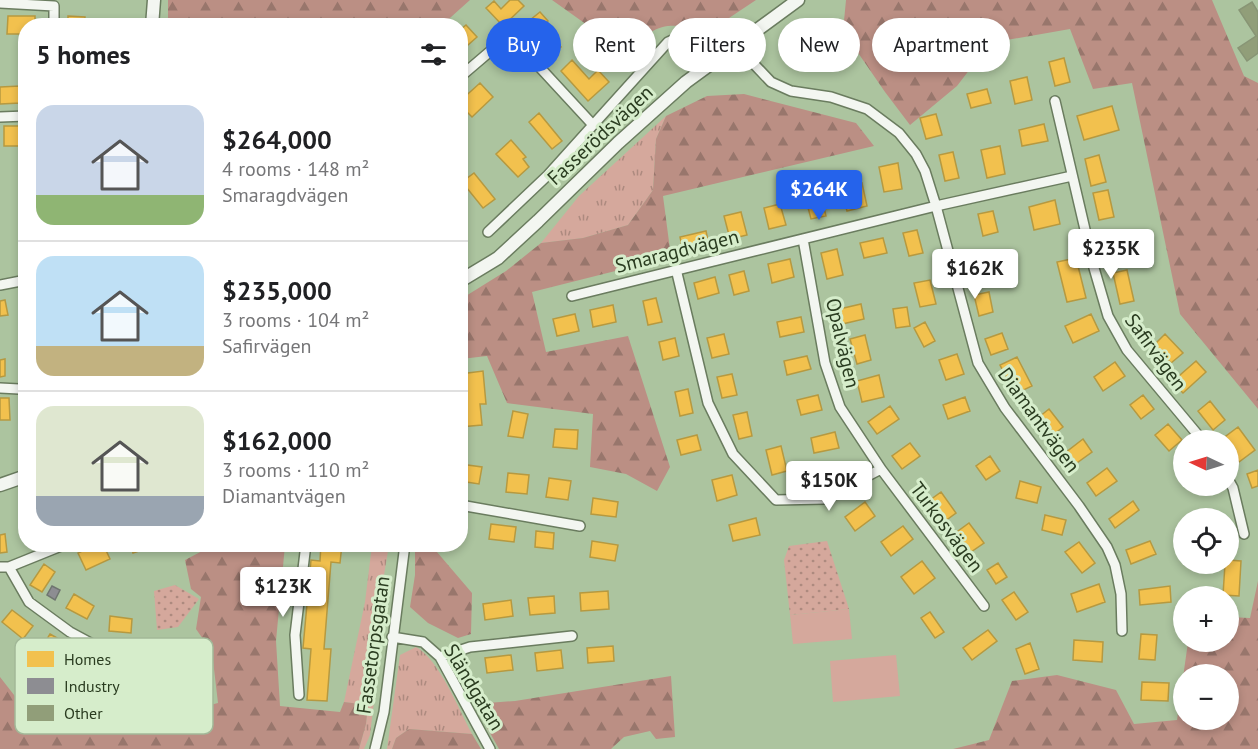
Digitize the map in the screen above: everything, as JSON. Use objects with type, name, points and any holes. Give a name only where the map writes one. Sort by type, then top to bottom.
[{"type":"street","points":[[152,18],[153,0]]},
{"type":"street","name":"Fasserödsvägen","points":[[766,24],[798,0]]},
{"type":"street","points":[[0,3],[54,3]]},
{"type":"street","points":[[468,70],[494,48],[508,42],[521,47],[593,125]]},
{"type":"street","points":[[488,232],[548,175],[668,42]]},
{"type":"street","name":"Fasserödsvägen","points":[[468,276],[498,258],[618,143],[699,72]]},
{"type":"street","name":"Diamantvägen","points":[[761,72],[771,82],[791,91],[831,97],[867,110],[887,123],[916,154],[926,171],[978,363],[1005,408],[1107,547],[1115,565],[1121,594],[1122,631]]},
{"type":"street","name":"Safirvägen","points":[[1055,101],[1108,316],[1127,350],[1194,430]]},
{"type":"street","points":[[0,117],[18,117]]},
{"type":"street","name":"Smaragdvägen","points":[[572,296],[936,206],[1072,176]]},
{"type":"street","name":"Opalvägen","points":[[803,239],[825,363],[840,407],[881,469]]},
{"type":"street","points":[[676,269],[708,403],[733,454],[776,500],[824,499],[881,469]]},
{"type":"street","points":[[0,285],[18,282]]},
{"type":"street","points":[[0,388],[18,389]]},
{"type":"street","name":"Turkosvägen","points":[[881,469],[984,606]]},
{"type":"street","points":[[0,485],[18,479]]},
{"type":"street","points":[[1235,496],[1244,534]]},
{"type":"street","points":[[468,506],[580,526]]},
{"type":"street","points":[[44,552],[4,567],[29,602],[81,638]]},
{"type":"street","points":[[299,695],[295,634],[305,552]]},
{"type":"street","name":"Fassetorpsgatan","points":[[375,749],[384,712],[404,552]]},
{"type":"street","points":[[441,657],[470,647],[572,636]]},
{"type":"street","name":"Sländgatan","points":[[392,637],[423,642],[441,657],[490,749]]},
{"type":"green space","points":[[168,0],[470,0],[450,18],[168,18]]},
{"type":"green space","points":[[552,0],[756,0],[729,18],[668,18],[668,26],[656,29],[656,18],[577,18]]},
{"type":"green space","points":[[846,0],[1212,0],[1244,76],[1258,83],[1258,409],[1180,314],[1132,83],[1093,89],[1070,29],[1010,40],[1010,18],[872,18],[872,72],[968,72],[957,86],[910,125],[860,56],[860,18],[844,18]]},
{"type":"green space","points":[[744,94],[856,123],[874,146],[663,196],[671,257],[532,292],[546,352],[628,336],[670,467],[657,491],[626,474],[590,467],[593,414],[507,403],[487,356],[468,358],[468,295],[506,271],[541,243],[583,238],[628,225],[653,190],[656,139],[666,116],[707,96]]},
{"type":"green space","points":[[666,116],[656,139],[653,190],[628,225],[583,238],[541,243],[579,196]]},
{"type":"green space","points":[[827,541],[849,609],[790,615],[784,560],[789,546]]},
{"type":"green space","points":[[200,552],[284,552],[276,641],[280,706],[340,712],[344,702],[368,705],[366,724],[359,749],[0,749],[0,677],[15,696],[15,734],[213,734],[213,704],[218,703],[213,638],[202,638],[196,629],[201,597],[191,589],[185,560]]},
{"type":"green space","points":[[371,552],[388,552],[383,581],[385,608],[370,735],[364,749],[359,749],[366,724],[368,705],[344,702],[365,602]]},
{"type":"green space","points":[[415,552],[437,552],[472,593],[471,634],[458,638],[428,623],[410,607],[415,575]]},
{"type":"green space","points":[[1258,581],[1258,749],[953,749],[989,740],[1012,681],[1057,675],[1116,690],[1134,724],[1173,720],[1173,730],[1239,730],[1239,664],[1185,664],[1187,652],[1239,652],[1239,617],[1250,618]]},
{"type":"green space","points":[[175,585],[199,599],[178,627],[157,630],[154,591]]},
{"type":"green space","points":[[849,609],[852,639],[793,644],[790,615]]},
{"type":"green space","points":[[416,647],[433,662],[472,734],[409,729],[396,738],[392,749],[387,749],[400,655]]},
{"type":"green space","points":[[896,655],[900,696],[833,702],[830,661]]},
{"type":"green space","points":[[671,676],[675,737],[656,739],[650,731],[624,737],[611,749],[499,749],[474,704],[515,701]]},
{"type":"green space","points":[[409,729],[472,734],[481,749],[392,749],[396,738]]},
{"type":"building: Homes","points":[[510,0],[518,0],[524,6],[511,18],[495,18],[486,8],[494,1],[501,9]]},
{"type":"building: Homes","points":[[540,12],[545,18],[532,18]]},
{"type":"building: Homes","points":[[8,16],[35,16],[35,18],[18,18],[18,34],[7,34]]},
{"type":"building: Homes","points":[[68,16],[85,17],[85,18],[68,18]]},
{"type":"building: Homes","points":[[468,27],[477,37],[468,45]]},
{"type":"building: Homes","points":[[1064,58],[1070,82],[1055,86],[1049,62]]},
{"type":"building: Homes","points":[[572,60],[573,72],[583,72],[589,79],[596,72],[600,72],[609,82],[588,101],[561,71]]},
{"type":"building: Homes","points":[[1027,77],[1032,100],[1015,104],[1010,81]]},
{"type":"building: Homes","points":[[480,83],[493,97],[472,117],[468,113],[468,94]]},
{"type":"building: Homes","points":[[18,86],[18,103],[0,104],[0,87]]},
{"type":"building: Homes","points":[[987,89],[991,103],[971,108],[967,94]]},
{"type":"building: Homes","points":[[1112,106],[1119,130],[1084,140],[1077,116]]},
{"type":"building: Homes","points":[[539,113],[562,141],[552,149],[529,122]]},
{"type":"building: Homes","points":[[936,114],[942,135],[926,139],[920,118]]},
{"type":"building: Homes","points":[[1044,124],[1048,141],[1022,146],[1019,130]]},
{"type":"building: Homes","points":[[4,126],[18,126],[18,146],[4,146]]},
{"type":"building: Homes","points":[[511,140],[526,157],[523,159],[529,167],[518,177],[496,154]]},
{"type":"building: Homes","points":[[1000,146],[1005,174],[987,178],[981,150]]},
{"type":"building: Homes","points":[[953,152],[959,178],[945,181],[939,155]]},
{"type":"building: Homes","points":[[1099,155],[1106,182],[1091,186],[1085,159]]},
{"type":"building: Homes","points":[[898,163],[902,189],[884,192],[879,167]]},
{"type":"building: Homes","points":[[474,173],[495,199],[483,208],[468,189],[468,178]]},
{"type":"building: Homes","points":[[862,183],[867,206],[847,211],[841,188]]},
{"type":"building: Homes","points":[[1108,190],[1114,217],[1099,220],[1093,193]]},
{"type":"building: Homes","points":[[820,192],[826,216],[811,219],[805,196]]},
{"type":"building: Homes","points":[[1055,200],[1060,224],[1034,230],[1029,207]]},
{"type":"building: Homes","points":[[780,204],[786,225],[769,229],[764,208]]},
{"type":"building: Homes","points":[[993,211],[998,232],[983,236],[978,214]]},
{"type":"building: Homes","points":[[741,212],[747,235],[730,239],[724,216]]},
{"type":"building: Homes","points":[[917,230],[923,253],[909,256],[903,233]]},
{"type":"building: Homes","points":[[706,231],[709,245],[683,251],[680,237]]},
{"type":"building: Homes","points":[[1119,235],[1124,260],[1109,263],[1104,238]]},
{"type":"building: Homes","points":[[883,238],[887,253],[864,258],[860,243]]},
{"type":"building: Homes","points":[[837,249],[843,275],[827,279],[821,253]]},
{"type":"building: Homes","points":[[979,252],[985,275],[971,278],[966,255]]},
{"type":"building: Homes","points":[[1076,258],[1086,298],[1067,302],[1057,262]]},
{"type":"building: Homes","points":[[790,259],[794,277],[772,283],[768,264]]},
{"type":"building: Homes","points":[[1127,270],[1134,301],[1120,304],[1113,273]]},
{"type":"building: Homes","points":[[744,271],[749,291],[734,295],[729,275]]},
{"type":"building: Homes","points":[[715,277],[719,293],[698,299],[694,283]]},
{"type":"building: Homes","points":[[930,280],[936,304],[920,307],[914,283]]},
{"type":"building: Homes","points":[[989,292],[993,312],[979,316],[974,295]]},
{"type":"building: Homes","points":[[656,298],[662,322],[648,325],[643,301]]},
{"type":"building: Homes","points":[[5,300],[8,315],[0,316],[0,301]]},
{"type":"building: Homes","points":[[861,304],[864,319],[838,325],[835,310]]},
{"type":"building: Homes","points":[[613,305],[616,322],[593,327],[590,310]]},
{"type":"building: Homes","points":[[907,307],[910,326],[896,328],[893,309]]},
{"type":"building: Homes","points":[[575,314],[579,331],[557,336],[553,319]]},
{"type":"building: Homes","points":[[1091,314],[1099,331],[1073,343],[1065,326]]},
{"type":"building: Homes","points":[[801,317],[804,332],[780,337],[777,322]]},
{"type":"building: Homes","points":[[925,322],[935,341],[924,347],[914,328]]},
{"type":"building: Homes","points":[[1002,333],[1008,349],[991,355],[985,339]]},
{"type":"building: Homes","points":[[724,334],[729,354],[712,358],[707,338]]},
{"type":"building: Homes","points":[[1165,334],[1183,353],[1171,363],[1154,345]]},
{"type":"building: Homes","points":[[865,335],[871,360],[857,364],[850,339]]},
{"type":"building: Homes","points":[[675,338],[679,356],[663,360],[659,342]]},
{"type":"building: Homes","points":[[957,354],[964,374],[946,380],[939,360]]},
{"type":"building: Homes","points":[[807,356],[811,369],[787,375],[784,361]]},
{"type":"building: Homes","points":[[1017,357],[1032,386],[1015,394],[1000,365]]},
{"type":"building: Homes","points":[[5,359],[5,376],[0,377],[0,360]]},
{"type":"building: Homes","points":[[1196,361],[1206,372],[1183,393],[1172,382]]},
{"type":"building: Homes","points":[[1115,362],[1125,376],[1103,391],[1094,377]]},
{"type":"building: Homes","points":[[483,371],[486,404],[480,404],[482,425],[468,426],[468,373]]},
{"type":"building: Homes","points":[[732,374],[737,395],[722,398],[717,377]]},
{"type":"building: Homes","points":[[879,375],[884,397],[862,402],[857,381]]},
{"type":"building: Homes","points":[[688,389],[693,413],[680,416],[675,392]]},
{"type":"building: Homes","points":[[818,395],[822,410],[801,415],[797,400]]},
{"type":"building: Homes","points":[[1143,395],[1154,409],[1141,419],[1130,405]]},
{"type":"building: Homes","points":[[965,397],[970,411],[948,419],[943,405]]},
{"type":"building: Homes","points":[[0,398],[9,398],[10,420],[0,420]]},
{"type":"building: Homes","points":[[1210,401],[1225,420],[1213,430],[1198,411]]},
{"type":"building: Homes","points":[[890,406],[899,419],[877,434],[868,422]]},
{"type":"building: Homes","points":[[1049,409],[1063,427],[1048,439],[1034,421]]},
{"type":"building: Homes","points":[[513,411],[528,414],[523,438],[508,436]]},
{"type":"building: Homes","points":[[747,412],[752,436],[739,439],[733,415]]},
{"type":"building: Homes","points":[[1168,424],[1173,430],[1173,448],[1169,451],[1155,435]]},
{"type":"building: Homes","points":[[1238,427],[1255,450],[1239,462],[1239,430],[1234,430]]},
{"type":"building: Homes","points":[[555,429],[578,430],[577,449],[553,447]]},
{"type":"building: Homes","points":[[835,432],[839,448],[814,453],[811,438]]},
{"type":"building: Homes","points":[[697,435],[701,450],[681,455],[677,440]]},
{"type":"building: Homes","points":[[1083,439],[1092,452],[1074,465],[1065,453]]},
{"type":"building: Homes","points":[[910,443],[920,456],[902,469],[892,456]]},
{"type":"building: Homes","points":[[781,446],[787,471],[772,475],[766,450]]},
{"type":"building: Homes","points":[[990,456],[1000,471],[986,480],[976,466]]},
{"type":"building: Homes","points":[[468,465],[482,467],[479,484],[468,482]]},
{"type":"building: Homes","points":[[1107,468],[1117,481],[1096,496],[1087,483]]},
{"type":"building: Homes","points":[[1258,470],[1258,486],[1252,488],[1247,474]]},
{"type":"building: Homes","points":[[508,473],[529,475],[527,494],[506,492]]},
{"type":"building: Homes","points":[[732,475],[737,495],[717,501],[712,480]]},
{"type":"building: Homes","points":[[549,478],[571,481],[568,500],[546,497]]},
{"type":"building: Homes","points":[[1020,481],[1041,487],[1037,503],[1016,498]]},
{"type":"building: Homes","points":[[941,492],[956,513],[941,524],[926,503]]},
{"type":"building: Homes","points":[[593,498],[618,502],[616,517],[591,514]]},
{"type":"building: Homes","points":[[1133,501],[1139,510],[1115,528],[1109,519]]},
{"type":"building: Homes","points":[[865,502],[875,516],[855,531],[845,517]]},
{"type":"building: Homes","points":[[1045,515],[1066,520],[1062,535],[1042,530]]},
{"type":"building: Homes","points":[[756,518],[760,535],[733,541],[729,525]]},
{"type":"building: Homes","points":[[969,523],[984,543],[968,554],[954,534]]},
{"type":"building: Homes","points":[[491,524],[516,527],[514,542],[489,539]]},
{"type":"building: Homes","points":[[903,526],[913,539],[891,556],[881,542]]},
{"type":"building: Homes","points":[[536,531],[554,533],[553,549],[535,547]]},
{"type":"building: Homes","points":[[5,534],[7,552],[0,553],[0,535]]},
{"type":"building: Homes","points":[[592,541],[618,545],[615,561],[590,557]]},
{"type":"building: Homes","points":[[1150,541],[1156,554],[1131,564],[1126,550]]},
{"type":"building: Homes","points":[[1079,542],[1095,563],[1082,573],[1065,552]]},
{"type":"building: Homes","points":[[107,552],[110,559],[86,570],[78,553]]},
{"type":"building: Homes","points":[[321,552],[341,552],[340,563],[331,562],[324,649],[331,649],[327,701],[307,700],[311,649],[303,648],[311,560],[320,561]]},
{"type":"building: Homes","points":[[922,561],[935,578],[914,594],[901,577]]},
{"type":"building: Homes","points":[[1239,561],[1241,561],[1239,596],[1239,586],[1224,586],[1224,574],[1239,574]]},
{"type":"building: Homes","points":[[998,563],[1007,577],[996,584],[987,570]]},
{"type":"building: Homes","points":[[44,564],[55,572],[42,592],[30,585]]},
{"type":"building: Homes","points":[[1099,584],[1105,602],[1077,612],[1071,594]]},
{"type":"building: Homes","points":[[1170,586],[1171,602],[1140,605],[1139,590]]},
{"type":"building: Homes","points":[[608,591],[609,609],[581,611],[580,593]]},
{"type":"building: Homes","points":[[1014,592],[1028,612],[1016,620],[1002,600]]},
{"type":"building: Homes","points":[[74,594],[94,606],[87,619],[66,608]]},
{"type":"building: Homes","points":[[554,596],[555,613],[530,615],[528,598]]},
{"type":"building: Homes","points":[[511,600],[513,616],[485,620],[483,604]]},
{"type":"building: Homes","points":[[12,610],[33,626],[22,638],[2,622]]},
{"type":"building: Homes","points":[[930,612],[944,632],[935,638],[921,618]]},
{"type":"building: Homes","points":[[110,616],[132,619],[131,633],[109,631]]},
{"type":"building: Homes","points":[[988,630],[997,641],[972,660],[963,648]]},
{"type":"building: Homes","points":[[1141,634],[1157,635],[1155,660],[1139,659]]},
{"type":"building: Homes","points":[[1074,640],[1103,642],[1102,662],[1073,660]]},
{"type":"building: Homes","points":[[1030,643],[1039,669],[1025,674],[1016,649]]},
{"type":"building: Homes","points":[[613,646],[614,661],[588,663],[587,648]]},
{"type":"building: Homes","points":[[561,650],[563,668],[537,671],[535,653]]},
{"type":"building: Homes","points":[[511,655],[513,670],[487,673],[485,658]]},
{"type":"building: Homes","points":[[1142,682],[1169,683],[1168,701],[1141,700]]},
{"type":"building: Industry","points":[[52,586],[60,590],[55,600],[47,595]]},
{"type":"building: Other","points":[[1252,2],[1258,12],[1258,53],[1247,61],[1238,48],[1256,36],[1239,10]]}]
